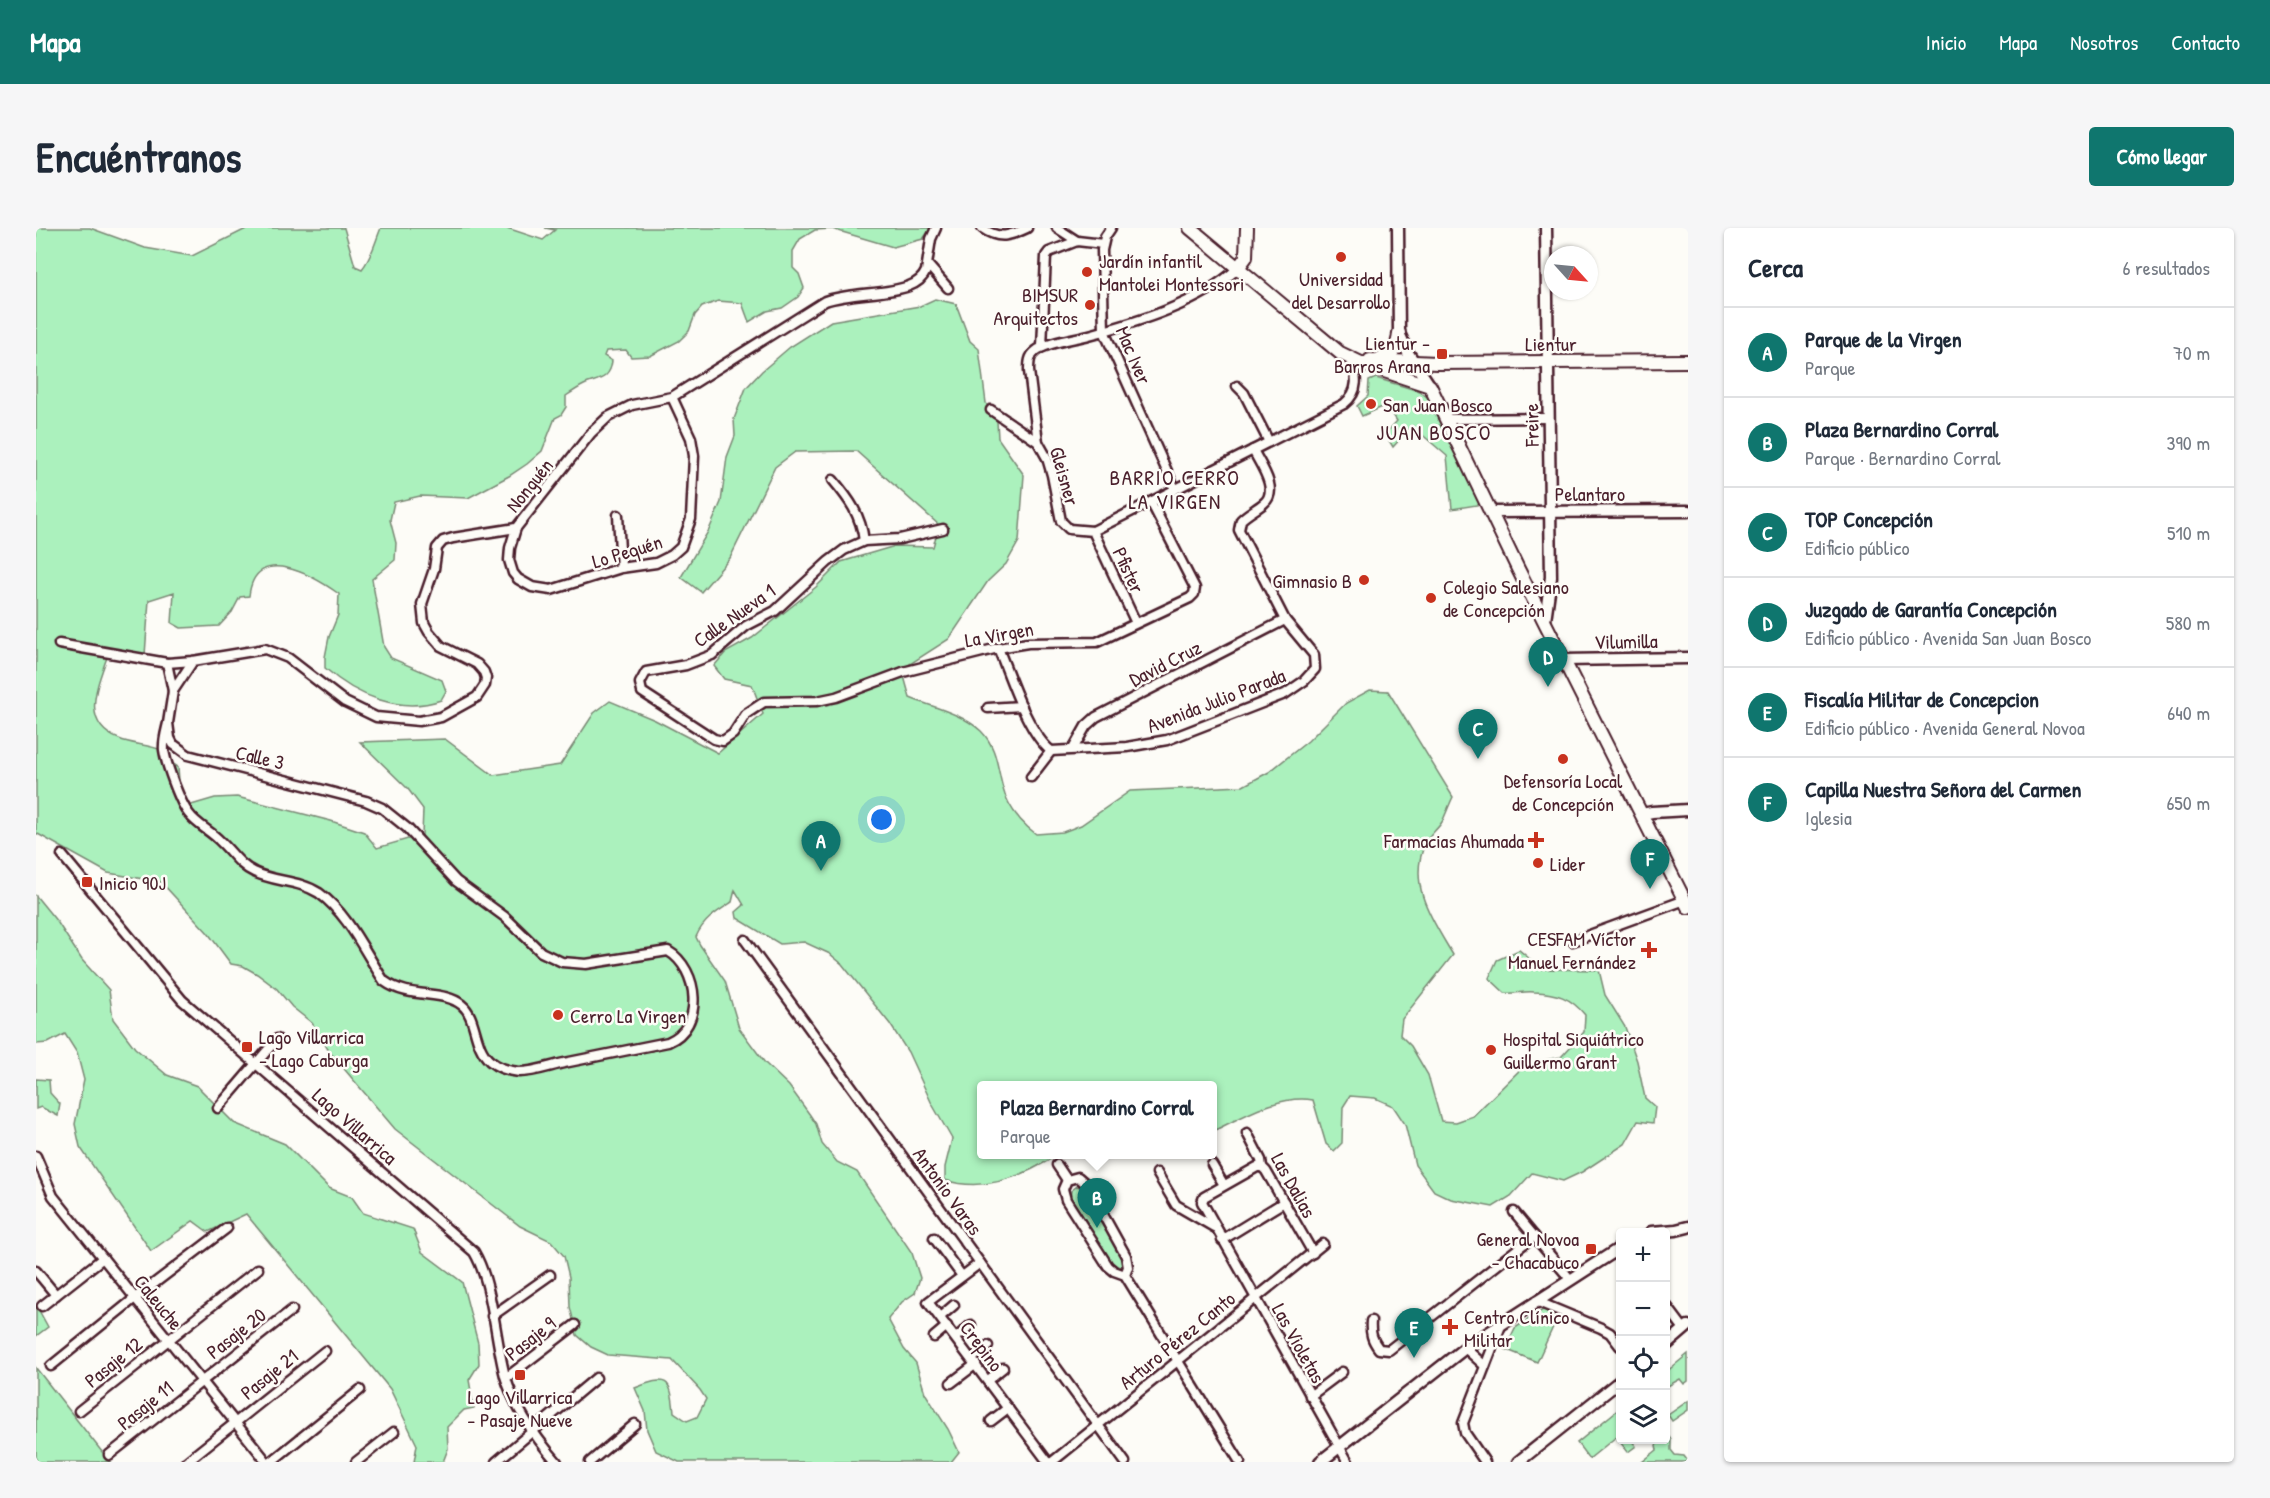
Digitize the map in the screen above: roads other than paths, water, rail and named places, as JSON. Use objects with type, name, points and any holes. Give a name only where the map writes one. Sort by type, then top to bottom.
[{"type":"main road","points":[[1190,228],[1332,347],[1351,358],[1430,386]]},
{"type":"main road","points":[[1238,268],[1247,254],[1247,228]]},
{"type":"main road","points":[[1373,361],[1385,358],[1397,346],[1399,333],[1398,228]]},
{"type":"main road","name":"Freire","points":[[1545,620],[1551,577],[1546,228]]},
{"type":"main road","points":[[1399,333],[1447,419],[1518,569],[1687,902]]},
{"type":"main road","name":"Lientur","points":[[1351,358],[1414,362],[1688,360]]},
{"type":"main road","name":"Pelantaro","points":[[1493,512],[1688,511]]},
{"type":"main road","name":"Vilumilla","points":[[1564,660],[1688,658]]},
{"type":"main road","points":[[1642,814],[1688,810]]},
{"type":"main road","points":[[1320,1462],[1465,1348],[1616,1250]]},
{"type":"main road","points":[[1670,1341],[1686,1328]]},
{"type":"main road","points":[[1518,1462],[1616,1384]]},
{"type":"street","points":[[936,228],[931,239],[928,265],[948,288]]},
{"type":"street","points":[[982,228],[995,235],[1007,237],[1027,228]]},
{"type":"street","points":[[1057,228],[1077,242]]},
{"type":"street","name":"Mac Iver","points":[[1111,228],[1103,244],[1104,331],[1175,489]]},
{"type":"street","name":"Gleisner","points":[[1093,531],[1069,529],[1062,524],[1049,466],[1038,442],[1029,362],[1036,351],[1042,347],[1046,256],[1049,252],[1077,242],[1103,244]]},
{"type":"street","name":"Nonguén","points":[[59,644],[167,663],[193,661],[255,650],[273,651],[288,658],[345,702],[367,714],[387,720],[419,721],[441,717],[477,697],[485,685],[486,678],[477,664],[441,646],[424,623],[422,604],[434,568],[437,548],[447,539],[516,528],[591,433],[608,417],[632,405],[672,397],[825,301],[848,295],[910,286],[924,276],[928,265]]},
{"type":"street","points":[[1042,347],[1104,331],[1197,298],[1216,287],[1238,268]]},
{"type":"street","points":[[1093,531],[1348,401],[1357,382],[1351,358]]},
{"type":"street","points":[[1237,386],[1244,393],[1269,442]]},
{"type":"street","name":"Lo Pequén","points":[[516,528],[510,548],[511,567],[518,579],[532,587],[551,591],[621,568],[665,560],[681,547],[689,529],[695,467],[693,446],[672,397]]},
{"type":"street","name":"Gleisner","points":[[991,410],[1038,442]]},
{"type":"street","points":[[1447,419],[1549,418]]},
{"type":"street","name":"Avenida Julio Parada","points":[[1051,751],[1134,747],[1167,740],[1263,703],[1296,687],[1313,672],[1316,660],[1285,620],[1239,530],[1240,520],[1264,503],[1270,494],[1269,484],[1253,450]]},
{"type":"street","points":[[833,480],[855,507],[861,521],[864,541]]},
{"type":"street","name":"La Virgen","points":[[718,741],[729,737],[746,714],[764,702],[817,701],[836,697],[903,672],[998,648],[1028,643],[1097,642],[1190,598],[1195,588],[1150,501]]},
{"type":"street","points":[[618,515],[621,568]]},
{"type":"street","name":"Calle Nueva 1","points":[[718,741],[646,696],[640,688],[643,675],[650,671],[686,665],[711,654],[746,626],[775,611],[844,550],[864,541],[900,539],[943,529]]},
{"type":"street","name":"Pfister","points":[[1093,531],[1136,623]]},
{"type":"street","name":"David Cruz","points":[[1073,749],[1086,726],[1096,717],[1285,620]]},
{"type":"street","points":[[998,648],[1022,706],[1043,745],[1051,751],[1031,777]]},
{"type":"street","points":[[173,691],[193,661]]},
{"type":"street","points":[[167,663],[173,691],[164,742],[167,760]]},
{"type":"street","points":[[988,708],[1022,706]]},
{"type":"street","points":[[167,760],[179,750],[170,738],[168,723]]},
{"type":"street","name":"Calle 3","points":[[167,760],[181,800],[189,814],[215,836],[238,862],[266,877],[279,878],[317,892],[342,914],[384,981],[394,988],[409,993],[453,999],[462,1005],[468,1012],[474,1035],[484,1056],[496,1066],[521,1072],[668,1042],[676,1039],[687,1028],[693,1014],[692,985],[686,966],[668,951],[586,964],[562,962],[541,952],[505,917],[456,881],[393,815],[366,801],[198,759],[179,750]]},
{"type":"street","name":"Lago Villarrica","points":[[62,855],[170,988],[469,1246],[480,1266],[506,1378],[531,1432],[557,1462]]},
{"type":"street","points":[[1573,941],[1687,902]]},
{"type":"street","name":"Antonio Varas","points":[[745,940],[1125,1462]]},
{"type":"street","points":[[218,1108],[277,1039]]},
{"type":"street","name":"Las Dalias","points":[[1247,1133],[1261,1160],[1262,1167],[1313,1252]]},
{"type":"street","name":"Caleuche","points":[[36,1156],[53,1196],[267,1462]]},
{"type":"street","points":[[1057,1165],[1067,1180]]},
{"type":"street","points":[[1212,1165],[1224,1185],[1257,1167],[1262,1167]]},
{"type":"street","points":[[1157,1173],[1176,1205],[1215,1227]]},
{"type":"street","points":[[1067,1180],[1078,1177],[1086,1184],[1126,1256],[1128,1268],[1125,1275]]},
{"type":"street","points":[[1067,1180],[1063,1189],[1066,1200],[1108,1266],[1125,1275],[1240,1462]]},
{"type":"street","name":"Las Violetas","points":[[1224,1185],[1202,1199],[1222,1240],[1347,1462]]},
{"type":"street","points":[[1222,1240],[1284,1202]]},
{"type":"street","points":[[1514,1212],[1570,1279]]},
{"type":"street","points":[[51,1366],[227,1228]]},
{"type":"street","points":[[1371,1321],[1370,1330],[1374,1342],[1383,1350],[1389,1350],[1534,1236]]},
{"type":"street","points":[[934,1238],[962,1276]]},
{"type":"street","name":"Arturo Pérez Canto","points":[[1050,1462],[1323,1244]]},
{"type":"street","points":[[42,1306],[103,1258]]},
{"type":"street","name":"Crepino","points":[[980,1263],[928,1302],[1050,1462]]},
{"type":"street","name":"Pasaje 12","points":[[79,1411],[258,1269]]},
{"type":"street","points":[[36,1271],[56,1294]]},
{"type":"street","points":[[492,1316],[550,1275]]},
{"type":"street","points":[[1536,1301],[1610,1333],[1616,1341]]},
{"type":"street","points":[[940,1317],[954,1305]]},
{"type":"street","name":"Pasaje 20","points":[[202,1381],[292,1310]]},
{"type":"street","points":[[1670,1310],[1686,1328]]},
{"type":"street","points":[[1485,1462],[1463,1429],[1472,1396],[1502,1323]]},
{"type":"street","name":"Pasaje 9","points":[[506,1378],[575,1325]]},
{"type":"street","points":[[956,1338],[971,1325]]},
{"type":"street","points":[[934,1337],[947,1326]]},
{"type":"street","points":[[951,1383],[988,1346]]},
{"type":"street","points":[[1465,1348],[1485,1366]]},
{"type":"street","name":"Pasaje 21","points":[[186,1462],[325,1351]]},
{"type":"street","points":[[988,1380],[1003,1368]]},
{"type":"street","points":[[1310,1396],[1342,1372]]},
{"type":"street","points":[[496,1462],[596,1378]]},
{"type":"street","name":"Pasaje 11","points":[[109,1455],[202,1381]]},
{"type":"street","points":[[271,1462],[360,1390]]},
{"type":"street","points":[[991,1421],[1008,1408]]},
{"type":"street","points":[[590,1462],[635,1424]]},
{"type":"street","points":[[356,1462],[394,1432]]},
{"type":"place","name":"Universidad del Desarrollo","points":[[1341,257]]},
{"type":"place","name":"Jardín infantil Mantolei Montessori","points":[[1087,272]]},
{"type":"place","name":"BIMSUR Arquitectos","points":[[1090,305]]},
{"type":"place","name":"Lientur - Barros Arana","points":[[1442,354]]},
{"type":"place","name":"San Juan Bosco","points":[[1371,404]]},
{"type":"place","name":"Gimnasio B","points":[[1364,580]]},
{"type":"place","name":"Colegio Salesiano de Concepción","points":[[1431,598]]},
{"type":"place","name":"Juzgado de Garantía Concepción","points":[[1548,687]]},
{"type":"place","name":"TOP Concepción","points":[[1478,759]]},
{"type":"place","name":"Defensoría Local de Concepción","points":[[1563,759]]},
{"type":"place","name":"Farmacias Ahumada","points":[[1536,840]]},
{"type":"place","name":"Lider","points":[[1538,863]]},
{"type":"place","name":"Parque de la Virgen","points":[[821,871]]},
{"type":"place","name":"Inicio 90J","points":[[87,882]]},
{"type":"place","name":"Capilla Nuestra Señora del Carmen","points":[[1650,889]]},
{"type":"place","name":"CESFAM Víctor Manuel Fernández","points":[[1649,950]]},
{"type":"place","name":"Cerro La Virgen","points":[[558,1015]]},
{"type":"place","name":"Lago Villarrica - Lago Caburga","points":[[247,1047]]},
{"type":"place","name":"Hospital Siquiátrico Guillermo Grant","points":[[1491,1050]]},
{"type":"place","name":"Plaza Bernardino Corral","points":[[1097,1228]]},
{"type":"place","name":"General Novoa - Chacabuco","points":[[1591,1249]]},
{"type":"place","name":"Centro Clínico Militar","points":[[1450,1327]]},
{"type":"place","name":"Fiscalía Militar de Concepcion","points":[[1414,1358]]},
{"type":"place","name":"Lago Villarrica - Pasaje Nueve","points":[[520,1375]]},
{"type":"district","name":"JUAN BOSCO","points":[[1434,432]]},
{"type":"district","name":"BARRIO CERRO LA VIRGEN","points":[[1175,489]]}]
